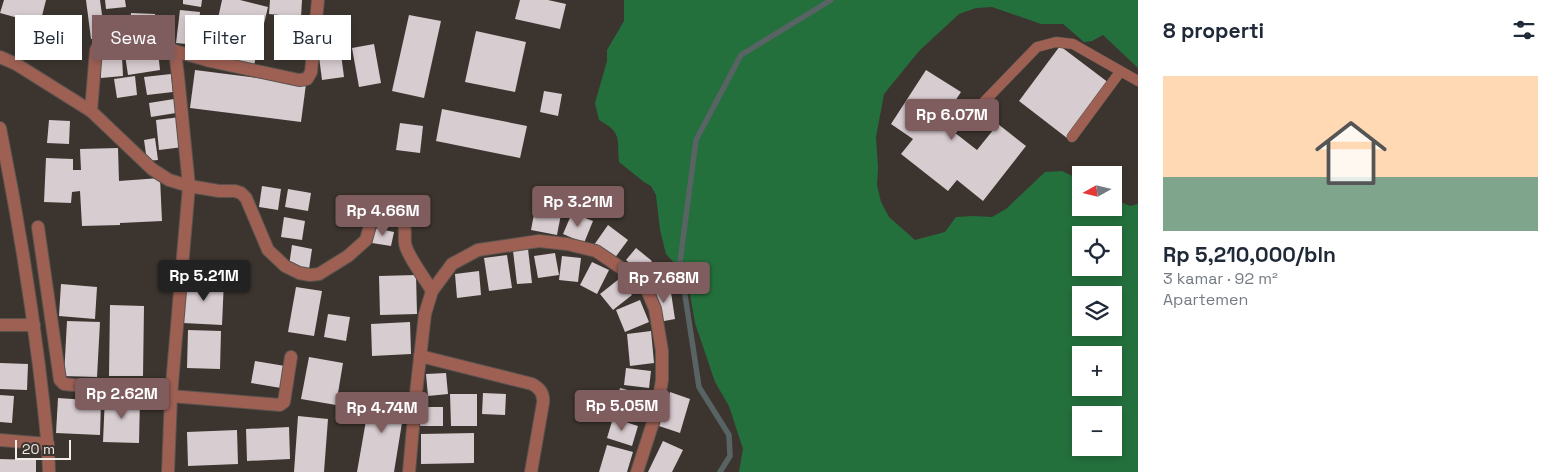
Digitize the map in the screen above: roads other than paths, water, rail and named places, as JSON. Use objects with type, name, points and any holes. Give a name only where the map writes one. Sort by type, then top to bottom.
[{"type":"street","points":[[168,472],[171,396],[189,186],[175,51],[210,61],[299,80],[307,79],[310,72],[318,0]]},
{"type":"street","points":[[0,57],[16,64],[91,111],[152,169],[169,180],[189,186],[241,193],[246,198],[268,250],[285,266],[299,273],[319,274],[348,256],[366,240],[371,222],[374,219],[381,216],[400,217],[405,227],[405,245],[432,291]]},
{"type":"street","points":[[91,111],[95,60]]},
{"type":"street","points":[[0,128],[2,150],[14,199],[34,325],[48,444],[49,472]]},
{"type":"street","points":[[38,226],[62,383],[171,396],[281,405],[284,402],[292,357]]},
{"type":"street","points":[[409,472],[420,356],[426,314],[432,291],[452,264],[478,250],[539,241],[567,244],[596,251],[633,276],[647,290],[655,309],[662,351],[662,380],[657,410],[637,472]]},
{"type":"street","points":[[0,325],[34,325]]},
{"type":"street","points":[[420,356],[532,384],[537,387],[542,394],[543,403],[531,472]]},
{"type":"street","points":[[0,440],[48,444]]},
{"type":"lane","points":[[980,106],[1037,48],[1056,42],[1073,44],[1138,81]]},
{"type":"lane","points":[[1072,137],[1120,72]]},
{"type":"waterway","points":[[720,472],[730,456],[729,435],[699,387],[680,262],[696,140],[741,55],[831,0]]}]
